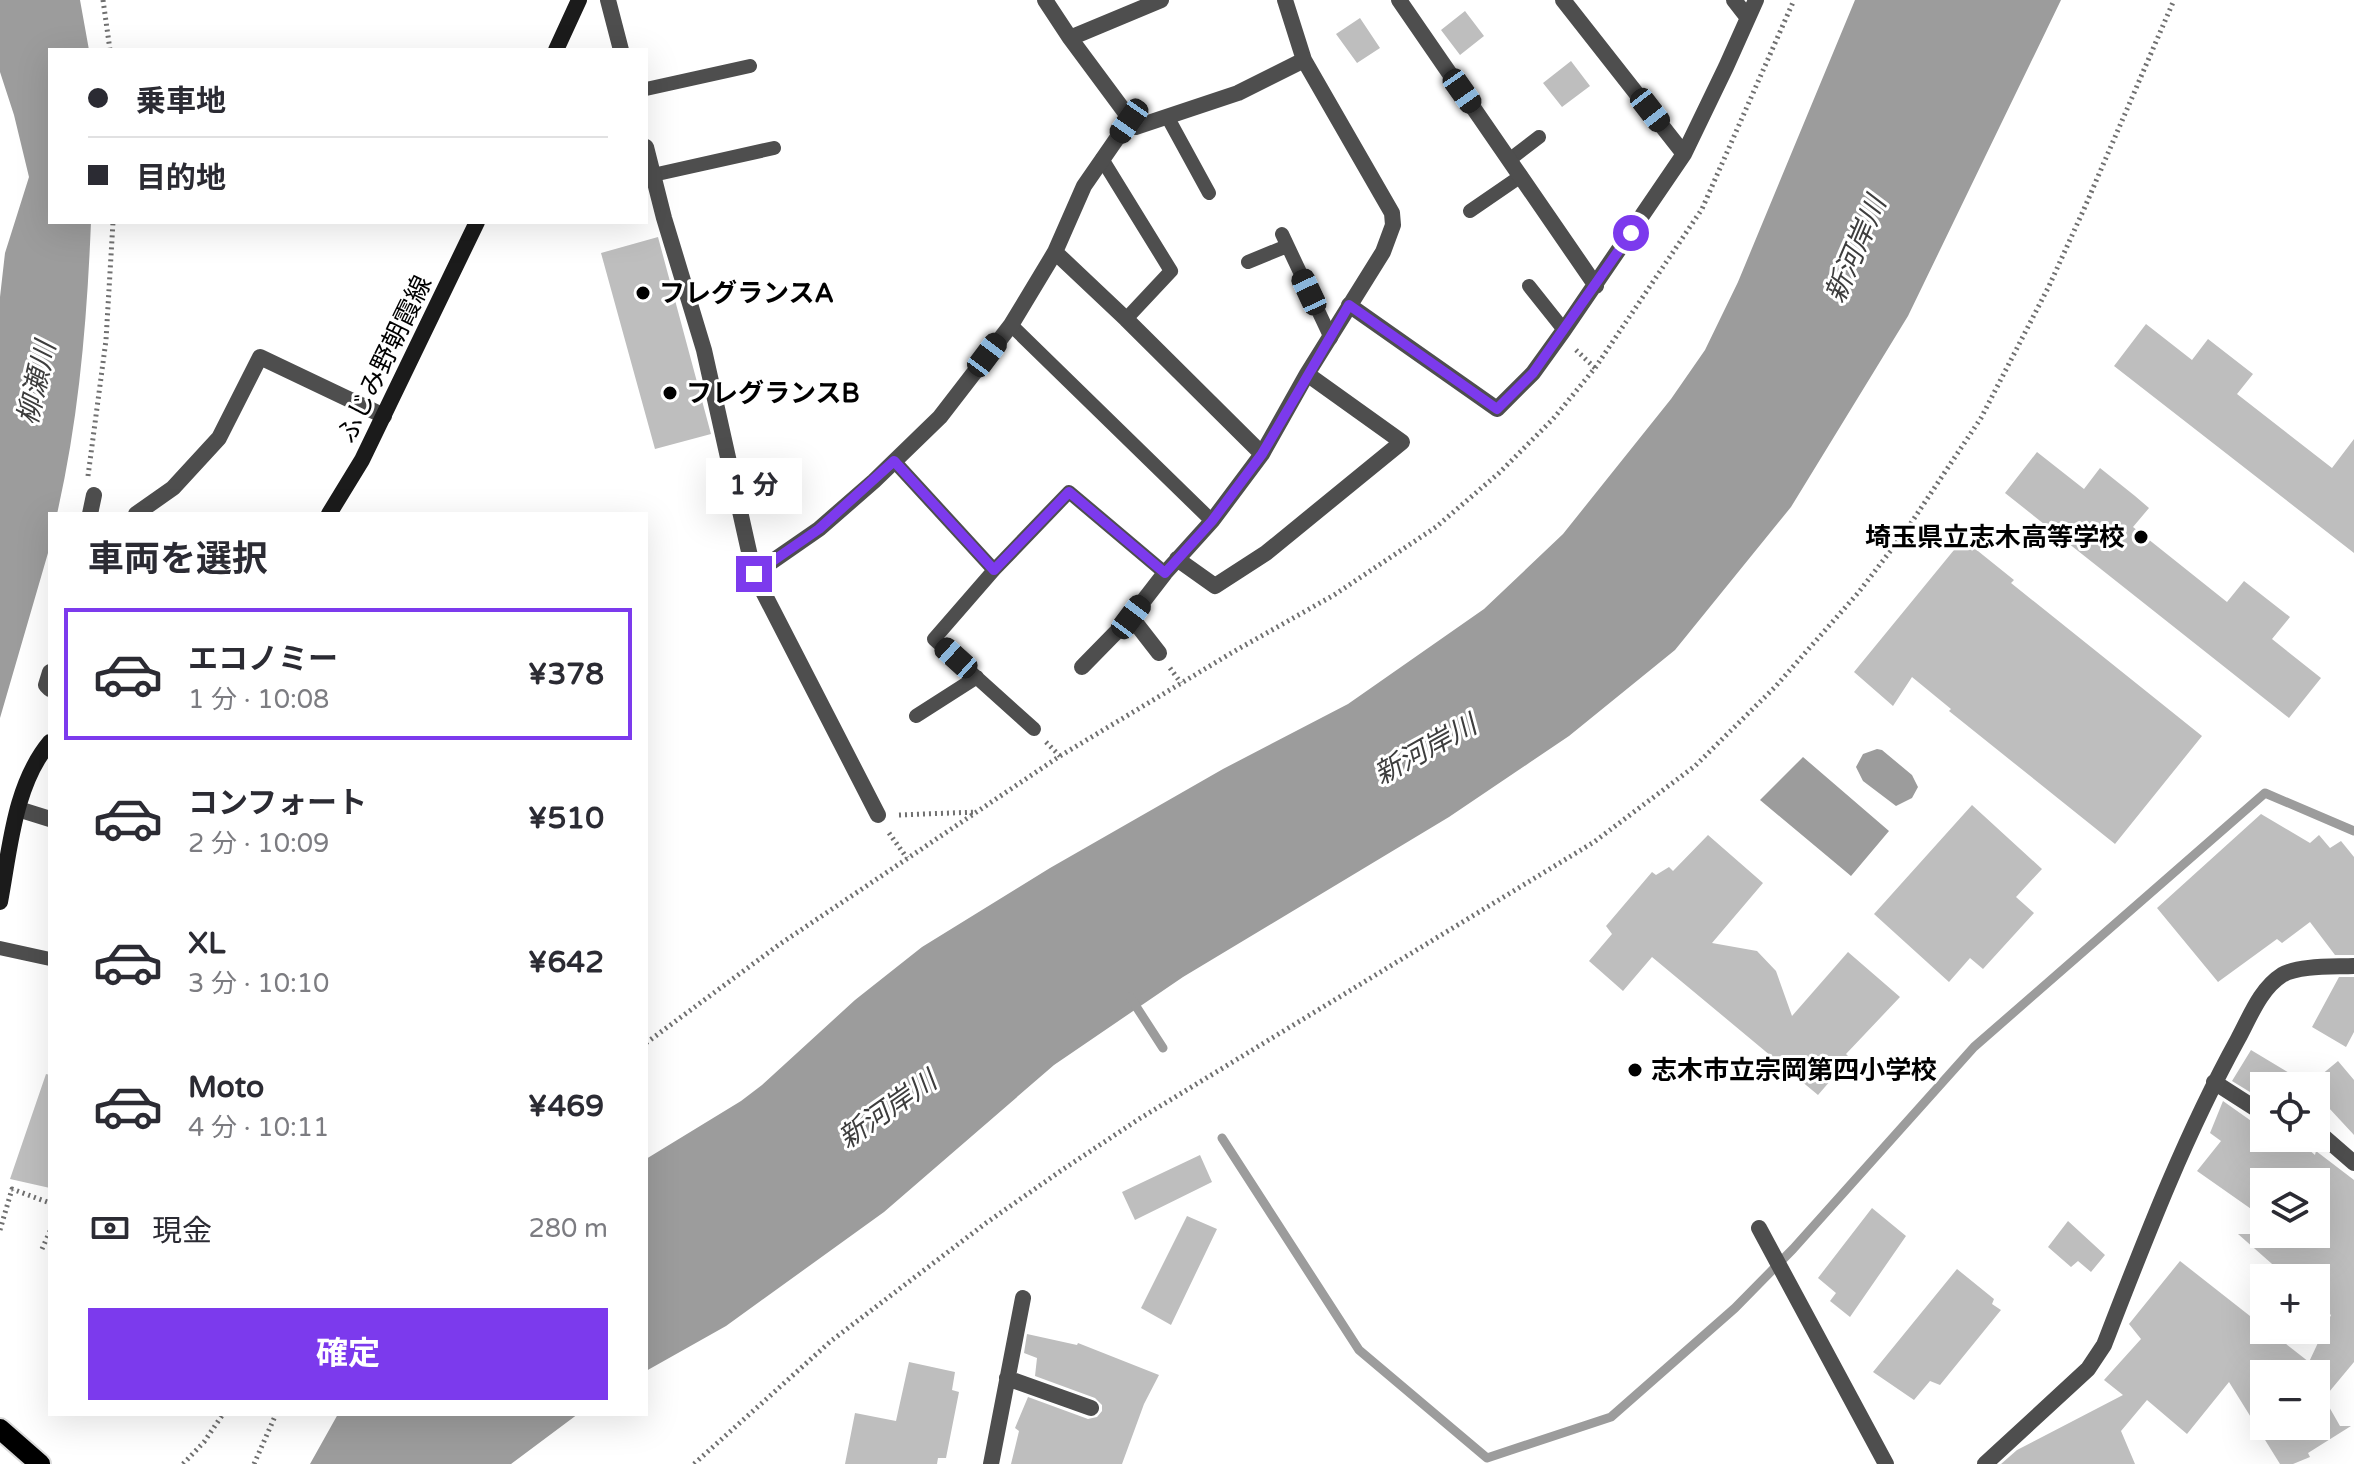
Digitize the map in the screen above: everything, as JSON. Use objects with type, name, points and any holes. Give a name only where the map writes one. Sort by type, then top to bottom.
[{"type":"main road","points":[[557,48],[579,0]]},
{"type":"main road","name":"ふじみ野朝霞線","points":[[330,512],[350,482],[384,416],[476,224]]},
{"type":"main road","points":[[0,902],[18,809],[31,771],[48,745]]},
{"type":"main road","points":[[0,1429],[40,1464]]},
{"type":"street","points":[[608,0],[620,48]]},
{"type":"street","points":[[1045,0],[1136,127],[1238,93],[1304,60]]},
{"type":"street","points":[[1070,38],[1161,0]]},
{"type":"street","points":[[1082,667],[1131,617],[1212,521],[1262,454],[1307,374],[1383,252],[1393,225],[1392,213],[1304,60],[1285,0]]},
{"type":"street","points":[[1399,0],[1596,286]]},
{"type":"street","points":[[1563,0],[1684,154]]},
{"type":"street","points":[[1734,0],[1748,18]]},
{"type":"street","points":[[1349,305],[1497,409],[1533,373],[1596,286],[1684,154],[1756,0]]},
{"type":"street","points":[[754,574],[819,529],[940,417],[1011,325],[1055,252],[1084,186],[1129,121]]},
{"type":"street","points":[[648,155],[704,350],[754,574],[878,815]]},
{"type":"street","points":[[1055,252],[1262,454]]},
{"type":"street","points":[[139,512],[173,488],[219,438],[260,357],[384,416]]},
{"type":"street","points":[[1177,559],[1215,586],[1266,553],[1402,442],[1307,374]]},
{"type":"street","points":[[90,512],[94,495]]},
{"type":"street","points":[[1131,617],[1159,653]]},
{"type":"street","points":[[18,809],[48,818]]},
{"type":"street","points":[[1985,1464],[2088,1369],[2104,1345],[2214,1082],[2264,992],[2284,974],[2315,968],[2354,966]]},
{"type":"street","points":[[2214,1082],[2250,1105]]},
{"type":"street","points":[[2330,1142],[2354,1163]]},
{"type":"street","points":[[1759,1228],[1886,1464]]},
{"type":"street","points":[[991,1464],[1023,1298]]},
{"type":"street","points":[[1007,1378],[1091,1408]]},
{"type":"lane","points":[[648,89],[750,66]]},
{"type":"lane","points":[[1168,118],[1209,193]]},
{"type":"lane","points":[[1509,160],[1539,137]]},
{"type":"lane","points":[[653,175],[774,148]]},
{"type":"lane","points":[[1102,159],[1171,271],[1126,319]]},
{"type":"lane","points":[[1470,211],[1521,176]]},
{"type":"lane","points":[[1248,262],[1284,240],[1331,338]]},
{"type":"lane","points":[[1529,286],[1564,330]]},
{"type":"lane","points":[[1011,325],[1212,521]]},
{"type":"lane","points":[[894,461],[994,570]]},
{"type":"lane","points":[[1034,729],[934,639],[994,570],[1069,492],[1165,573]]},
{"type":"lane","points":[[916,716],[977,677]]},
{"type":"lane","points":[[0,948],[48,959]]},
{"type":"path","points":[[103,0],[110,48]]},
{"type":"path","points":[[648,1042],[780,944],[1060,756],[1334,595],[1436,527],[1499,473],[1553,419],[1595,368],[1702,209],[1794,0]]},
{"type":"path","points":[[694,1464],[831,1341],[986,1223],[1139,1119],[1594,842],[1695,766],[1775,687],[1858,593],[1905,532],[1981,418],[2066,248],[2174,0]]},
{"type":"path","points":[[94,495],[88,480],[106,340],[113,224]]},
{"type":"path","points":[[878,815],[977,812]]},
{"type":"path","points":[[878,815],[907,858]]},
{"type":"path","points":[[0,1230],[12,1189],[48,1202]]},
{"type":"path","points":[[42,1249],[48,1236]]},
{"type":"path","points":[[183,1464],[204,1442],[222,1416]]},
{"type":"path","points":[[254,1464],[275,1416]]},
{"type":"water","name":"柳瀬川","points":[[0,0],[80,0],[89,48],[48,48],[48,224],[91,224],[81,369],[57,512],[48,512],[48,553],[0,718],[0,297],[5,253],[29,177],[0,72]]},
{"type":"water","name":"新河岸川","points":[[1855,0],[2061,0],[1908,316],[1791,507],[1675,650],[1569,736],[1449,817],[1183,977],[1054,1065],[884,1212],[726,1326],[648,1370],[648,1158],[762,1085],[855,1000],[922,947],[1050,868],[1223,769],[1348,704],[1484,609],[1563,534],[1671,399],[1705,350],[1738,282]]},
{"type":"water","points":[[1877,749],[1912,775],[1918,787],[1912,798],[1896,806],[1863,781],[1856,767],[1863,754]]},
{"type":"water","points":[[1803,757],[1889,831],[1851,876],[1760,800]]},
{"type":"water","points":[[337,1416],[575,1416],[511,1464],[310,1464]]},
{"type":"building","points":[[1465,11],[1484,36],[1460,55],[1441,30]]},
{"type":"building","points":[[1360,18],[1380,48],[1357,63],[1336,34]]},
{"type":"building","points":[[1571,61],[1590,86],[1562,107],[1543,83]]},
{"type":"building","points":[[658,237],[711,434],[655,449],[601,253]]},
{"type":"building","points":[[2146,324],[2192,360],[2208,339],[2253,374],[2237,394],[2332,468],[2354,439],[2354,553],[2114,366]]},
{"type":"building","points":[[2037,452],[2084,489],[2100,468],[2149,508],[2133,527],[2227,602],[2244,581],[2290,617],[2272,639],[2321,678],[2289,718],[2005,493]]},
{"type":"building","points":[[1963,539],[2014,580],[2011,583],[2202,736],[2115,844],[1949,711],[1951,709],[1912,677],[1893,706],[1854,672]]},
{"type":"building","points":[[1972,805],[2042,869],[2016,897],[2034,913],[1983,969],[1970,958],[1949,982],[1874,914]]},
{"type":"building","points":[[2261,814],[2310,843],[2319,835],[2330,848],[2341,841],[2354,857],[2354,955],[2335,955],[2310,922],[2282,943],[2277,939],[2218,982],[2157,908]]},
{"type":"building","points":[[1708,835],[1763,883],[1712,943],[1757,951],[1776,971],[1792,1016],[1848,952],[1900,997],[1846,1054],[1850,1058],[1818,1095],[1652,957],[1623,991],[1589,961],[1612,934],[1606,926],[1652,872],[1656,875],[1669,867],[1673,871]]},
{"type":"building","points":[[2339,977],[2354,977],[2354,1032],[2346,1047],[2312,1027]]},
{"type":"building","points":[[2251,1050],[2287,1072],[2250,1072],[2250,1092],[2232,1081]]},
{"type":"building","points":[[2338,1061],[2354,1080],[2354,1135],[2330,1109],[2330,1072],[2325,1072]]},
{"type":"building","points":[[46,1074],[48,1074],[48,1188],[10,1179]]},
{"type":"building","points":[[2223,1101],[2250,1120],[2250,1152],[2311,1152],[2315,1155],[2317,1152],[2354,1180],[2354,1362],[2330,1391],[2330,1360],[2310,1360],[2317,1344],[2330,1344],[2330,1264],[2272,1264],[2254,1248],[2330,1248],[2330,1168],[2250,1168],[2250,1208],[2197,1171],[2221,1141],[2210,1133]]},
{"type":"building","points":[[1200,1155],[1212,1182],[1135,1220],[1122,1192]]},
{"type":"building","points":[[1872,1208],[1906,1236],[1850,1317],[1830,1301],[1836,1293],[1818,1278]]},
{"type":"building","points":[[1187,1216],[1217,1229],[1171,1325],[1141,1308]]},
{"type":"building","points":[[2068,1221],[2105,1255],[2091,1272],[2078,1261],[2071,1267],[2048,1247]]},
{"type":"building","points":[[2238,1234],[2250,1234],[2250,1245]]},
{"type":"building","points":[[2180,1261],[2250,1316],[2250,1344],[2286,1344],[2306,1360],[2250,1360],[2250,1416],[2229,1382],[2187,1434],[2147,1400],[2121,1431],[2135,1464],[2001,1464],[2017,1450],[2123,1395],[2104,1380],[2141,1339],[2129,1324]]},
{"type":"building","points":[[1957,1269],[1994,1299],[1992,1304],[2001,1310],[1940,1385],[1930,1381],[1914,1400],[1873,1372]]},
{"type":"building","points":[[1027,1334],[1078,1343],[1159,1375],[1144,1404],[1122,1464],[1011,1464],[1019,1431],[1015,1428],[1028,1397],[1088,1419],[1097,1417],[1102,1411],[1102,1405],[1095,1398],[1035,1376],[1037,1358],[1024,1353]]},
{"type":"building","points":[[909,1362],[955,1372],[952,1390],[959,1392],[946,1458],[938,1458],[937,1464],[845,1464],[855,1413],[896,1421]]},
{"type":"building","points":[[2330,1408],[2340,1426],[2351,1426],[2330,1439]]},
{"type":"building","points":[[2265,1440],[2329,1440],[2308,1453],[2310,1457],[2293,1464],[2280,1464]]},
{"type":"waterway","points":[[1222,1138],[1359,1350],[1487,1458],[1611,1417],[1735,1308],[1793,1249],[1974,1047],[2265,793],[2354,831]]},
{"type":"waterway","points":[[1130,997],[1163,1048]]},
{"type":"place","name":"フレグランスA","points":[[643,293]]},
{"type":"place","name":"フレグランスB","points":[[670,393]]},
{"type":"place","name":"埼玉県立志木高等学校","points":[[2141,537]]},
{"type":"place","name":"志木市立宗岡第四小学校","points":[[1635,1070]]},
{"type":"route","points":[[754,574],[819,529],[894,461],[994,570],[1069,492],[1165,573],[1212,521],[1262,454],[1349,305],[1497,409],[1533,373],[1631,233]]}]
